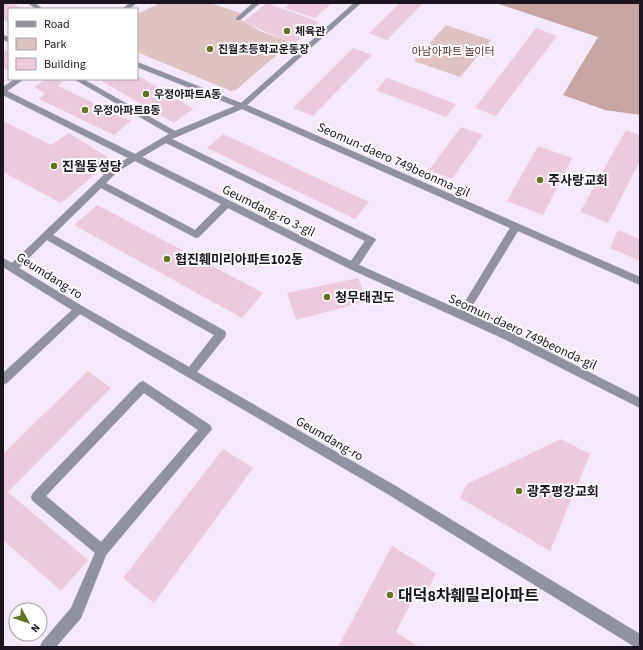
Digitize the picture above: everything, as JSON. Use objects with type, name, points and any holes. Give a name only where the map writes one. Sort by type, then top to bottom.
[{"type":"street","points":[[238,19],[258,3]]},
{"type":"street","points":[[8,265],[46,235],[114,170],[175,134],[242,106],[358,3]]},
{"type":"street","name":"Seomun-daero 749beonma-gil","points":[[138,64],[242,106],[640,281]]},
{"type":"street","points":[[3,91],[19,80]]},
{"type":"street","points":[[80,80],[175,134]]},
{"type":"street","name":"Geumdang-ro 3-gil","points":[[3,91],[134,158],[393,286]]},
{"type":"street","points":[[166,139],[371,240],[353,266]]},
{"type":"street","points":[[100,184],[196,235],[227,204]]},
{"type":"street","points":[[461,316],[516,226]]},
{"type":"street","points":[[46,235],[221,334],[190,373]]},
{"type":"street","name":"Geumdang-ro","points":[[8,265],[79,309],[390,489],[640,642]]},
{"type":"street","name":"Seomun-daero 749beonda-gil","points":[[393,286],[522,343],[640,403]]},
{"type":"street","points":[[3,380],[79,309]]},
{"type":"street","points":[[47,647],[76,613],[102,551],[206,429],[143,386],[37,497],[102,551]]},
{"type":"green space","name":"진월초등학교운동장","points":[[160,3],[210,3],[240,13],[239,19],[260,31],[287,41],[286,47],[236,90],[231,91],[138,52],[138,14]]},
{"type":"green space","name":"아남아파트 놀이터","points":[[446,25],[491,40],[460,77],[414,61]]},
{"type":"shaded area","points":[[496,3],[640,3],[640,115],[605,110],[563,95],[598,37]]},
{"type":"building","points":[[3,3],[12,3],[20,8],[8,8],[8,22],[3,19]]},
{"type":"building","name":"체육관","points":[[267,3],[319,22],[296,42],[287,41],[243,22]]},
{"type":"building","points":[[291,3],[332,3],[315,18],[285,8]]},
{"type":"building","points":[[400,3],[423,3],[387,40],[369,33]]},
{"type":"building","points":[[536,28],[557,36],[496,116],[475,108]]},
{"type":"building","points":[[353,48],[372,55],[313,116],[293,108]]},
{"type":"building","points":[[3,49],[8,52],[8,70],[3,68]]},
{"type":"building","name":"우정아파트A동","points":[[138,76],[193,109],[174,123],[100,80],[138,80]]},
{"type":"building","points":[[387,78],[456,104],[446,117],[376,90]]},
{"type":"building","name":"우정아파트B동","points":[[44,80],[63,81],[58,86],[131,121],[114,135],[39,99],[45,93],[34,87]]},
{"type":"building","name":"진월동성당","points":[[3,121],[51,145],[69,133],[112,160],[61,203],[3,172]]},
{"type":"building","points":[[461,127],[483,135],[452,179],[429,170]]},
{"type":"building","points":[[626,130],[640,135],[640,161],[608,223],[580,212]]},
{"type":"building","points":[[223,134],[369,202],[355,219],[207,148]]},
{"type":"building","name":"주사랑교회","points":[[538,146],[572,158],[543,215],[507,201]]},
{"type":"building","name":"협진훼미리아파트102동","points":[[97,205],[263,293],[242,318],[74,225]]},
{"type":"building","points":[[618,230],[640,239],[640,261],[610,248]]},
{"type":"building","name":"청무태권도","points":[[358,278],[367,301],[296,320],[287,293]]},
{"type":"building","points":[[88,371],[111,388],[8,492],[88,560],[61,591],[3,540],[3,454]]},
{"type":"building","name":"광주평강교회","points":[[561,439],[590,454],[550,551],[460,498],[467,484]]},
{"type":"building","points":[[223,449],[253,468],[154,603],[123,578]]},
{"type":"building","name":"대덕8차훼밀리아파트","points":[[392,546],[436,573],[424,598],[416,593],[396,632],[419,647],[338,647]]},
{"type":"place","name":"체육관","points":[[287,31]]},
{"type":"place","name":"진월초등학교운동장","points":[[210,49]]},
{"type":"place","name":"우정아파트A동","points":[[146,94]]},
{"type":"place","name":"우정아파트B동","points":[[85,110]]},
{"type":"place","name":"진월동성당","points":[[54,166]]},
{"type":"place","name":"주사랑교회","points":[[540,180]]},
{"type":"place","name":"협진훼미리아파트102동","points":[[167,259]]},
{"type":"place","name":"청무태권도","points":[[327,297]]},
{"type":"place","name":"광주평강교회","points":[[519,491]]},
{"type":"place","name":"대덕8차훼밀리아파트","points":[[390,595]]}]
